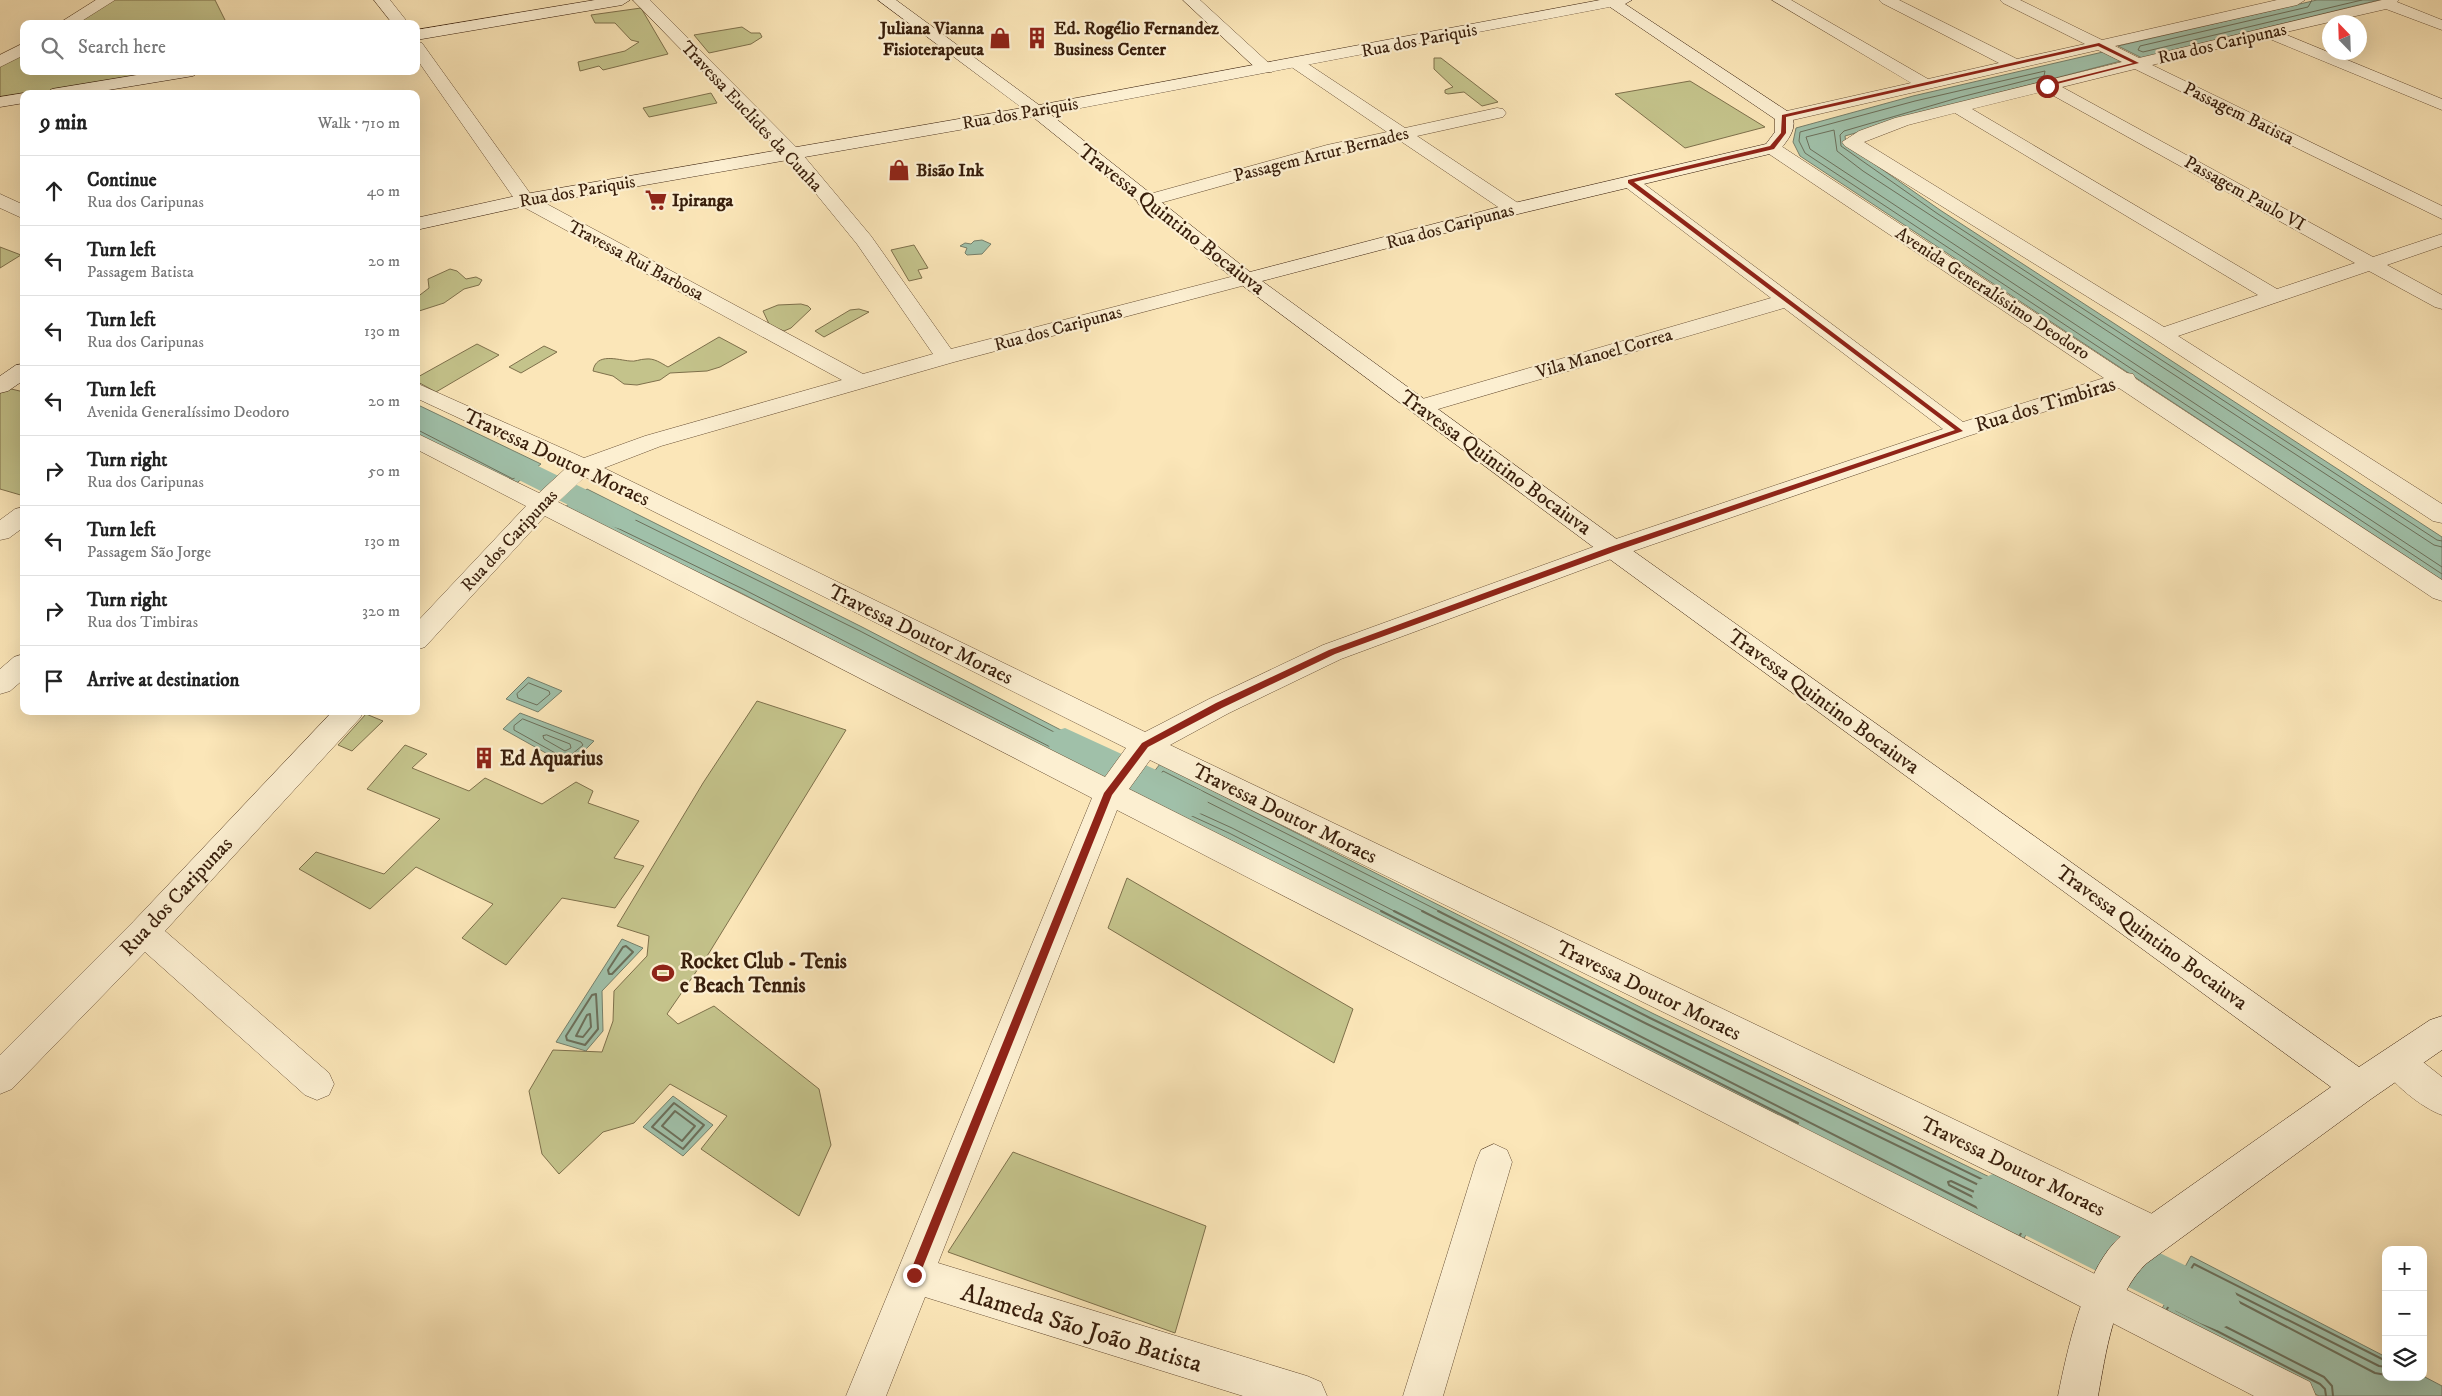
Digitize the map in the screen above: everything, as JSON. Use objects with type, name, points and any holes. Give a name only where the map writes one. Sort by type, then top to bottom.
[{"type":"street","points":[[73,20],[107,0]]},
{"type":"street","points":[[382,0],[398,20]]},
{"type":"street","points":[[420,34],[622,0]]},
{"type":"street","name":"Travessa Euclides da Cunha","points":[[641,0],[792,153],[864,240],[946,358]]},
{"type":"street","name":"Travessa Quintino Bocaiuva","points":[[886,0],[1036,111],[1146,201],[1246,279],[1613,549],[2359,1087]]},
{"type":"street","points":[[1191,0],[1266,68]]},
{"type":"street","points":[[1780,0],[1924,84]]},
{"type":"street","points":[[1887,0],[2012,63]]},
{"type":"street","name":"Passagem Batista","points":[[2008,0],[2442,213]]},
{"type":"street","name":"Rua dos Caripunas","points":[[1784,116],[2297,0]]},
{"type":"street","points":[[1615,1],[1784,116],[1784,133],[1772,148]]},
{"type":"street","name":"Rua dos Pariquis","points":[[420,223],[525,200],[1036,111],[1615,1]]},
{"type":"street","points":[[2389,2],[2442,25]]},
{"type":"street","name":"Rua dos Caripunas","points":[[2161,335],[1851,142],[1862,135],[1958,108],[2389,2]]},
{"type":"street","points":[[2216,3],[2238,13]]},
{"type":"street","points":[[2268,33],[2442,105]]},
{"type":"street","points":[[0,62],[20,50]]},
{"type":"street","name":"Travessa Rui Barbosa","points":[[420,52],[525,200],[860,381]]},
{"type":"street","points":[[1296,63],[1514,209]]},
{"type":"street","points":[[77,90],[168,75]]},
{"type":"street","name":"Passagem Paulo VI","points":[[2047,86],[2371,262],[2442,303]]},
{"type":"street","points":[[0,102],[20,99]]},
{"type":"street","points":[[1958,108],[2274,296]]},
{"type":"street","name":"Passagem Artur Bernades","points":[[1146,201],[1333,149],[1497,113]]},
{"type":"street","name":"Rua dos Caripunas","points":[[420,636],[558,487],[582,467],[653,441],[860,381],[1246,279],[1514,209],[1772,148]]},
{"type":"street","name":"Avenida Generalíssimo Deodoro","points":[[1772,148],[2125,379],[2442,592]]},
{"type":"street","points":[[1630,182],[1960,431]]},
{"type":"street","points":[[2161,335],[2371,262],[2442,240]]},
{"type":"street","name":"Vila Manoel Correa","points":[[1420,407],[1788,300]]},
{"type":"street","points":[[2161,335],[2442,515]]},
{"type":"street","points":[[0,386],[20,373]]},
{"type":"street","name":"Rua dos Timbiras","points":[[866,1396],[1109,793],[1145,745],[1219,706],[1332,652],[1613,549],[1960,431],[2125,379]]},
{"type":"street","name":"Travessa Doutor Moraes","points":[[420,392],[582,467],[1145,745],[2154,1234]]},
{"type":"street","points":[[420,442],[2105,1297],[2296,1396]]},
{"type":"street","points":[[0,532],[20,518]]},
{"type":"street","points":[[0,684],[20,667]]},
{"type":"street","name":"Rua dos Caripunas","points":[[0,1078],[144,932],[346,715]]},
{"type":"street","points":[[144,932],[317,1084]]},
{"type":"street","points":[[2078,1396],[2089,1344],[2105,1297],[2125,1259],[2154,1234],[2359,1087],[2442,1031]]},
{"type":"street","points":[[2397,1062],[2442,1099]]},
{"type":"street","points":[[1423,1396],[1494,1162]]},
{"type":"street","name":"Alameda São João Batista","points":[[914,1275],[1307,1396]]},
{"type":"shaded area","points":[[107,0],[215,0],[225,20],[73,20]]},
{"type":"shaded area","points":[[641,8],[668,54],[603,70],[599,66],[580,71],[578,62],[625,51],[639,42],[631,40],[615,23],[595,23],[591,15]]},
{"type":"shaded area","points":[[742,27],[751,33],[760,33],[762,37],[751,44],[709,53],[694,35]]},
{"type":"shaded area","points":[[20,50],[20,75],[168,75],[77,90],[20,90],[20,95],[0,102],[0,62]]},
{"type":"shaded area","points":[[1434,58],[1441,58],[1498,102],[1482,106],[1464,92],[1445,93],[1445,90],[1453,87],[1434,69]]},
{"type":"shaded area","points":[[1690,81],[1765,127],[1685,148],[1615,94]]},
{"type":"shaded area","points":[[711,93],[717,103],[649,117],[643,108]]},
{"type":"shaded area","points":[[914,245],[928,268],[918,270],[922,278],[909,281],[891,250]]},
{"type":"shaded area","points":[[0,247],[20,255],[20,256],[0,268]]},
{"type":"shaded area","points":[[450,269],[457,271],[466,279],[476,277],[482,280],[479,285],[464,289],[444,303],[420,311],[420,295],[429,288],[428,279]]},
{"type":"shaded area","points":[[801,304],[811,309],[791,328],[784,331],[770,326],[763,311],[778,305]]},
{"type":"shaded area","points":[[859,309],[869,312],[824,337],[815,331],[850,310]]},
{"type":"shaded area","points":[[719,337],[747,352],[720,367],[707,371],[670,373],[660,380],[637,385],[624,384],[613,376],[593,371],[598,361],[608,358],[632,361],[652,359],[668,367]]},
{"type":"shaded area","points":[[477,344],[499,355],[436,392],[420,383],[420,376]]},
{"type":"shaded area","points":[[544,346],[557,352],[521,373],[509,367]]},
{"type":"shaded area","points":[[7,388],[20,391],[20,495],[0,489],[0,393]]},
{"type":"shaded area","name":"Rocket Club - Tenis e Beach Tennis","points":[[757,701],[846,730],[709,953],[667,1014],[678,1024],[714,1006],[819,1089],[831,1145],[799,1216],[701,1149],[727,1116],[670,1084],[634,1123],[603,1132],[559,1174],[542,1154],[529,1091],[553,1050],[602,1052],[613,1021],[614,991],[647,956],[649,936],[617,926],[703,783]]},
{"type":"shaded area","points":[[365,715],[383,721],[352,751],[338,745]]},
{"type":"shaded area","points":[[405,745],[427,754],[412,768],[469,791],[485,778],[542,804],[576,782],[593,791],[588,803],[639,821],[614,858],[644,866],[615,908],[562,898],[506,965],[462,938],[493,904],[416,867],[370,909],[299,869],[316,852],[384,874],[440,819],[367,789]]},
{"type":"shaded area","points":[[1127,878],[1353,1009],[1334,1063],[1108,928]]},
{"type":"shaded area","points":[[1013,1152],[1206,1226],[1175,1333],[948,1252]]},
{"type":"water","points":[[2317,0],[2379,0],[2142,58],[2118,46]]},
{"type":"water","points":[[2103,52],[2121,61],[1963,102],[1845,136],[1846,144],[1940,210],[2442,537],[2442,580],[1800,156],[1793,142],[1796,128],[1913,96]]},
{"type":"water","points":[[982,240],[991,244],[982,254],[967,255],[965,253],[967,248],[960,246],[965,243],[971,244],[974,241]]},
{"type":"water","points":[[420,406],[541,464],[514,485],[420,435]]},
{"type":"water","points":[[587,489],[862,627],[1113,757],[1096,776],[741,593],[564,508]]},
{"type":"water","points":[[528,677],[562,691],[538,712],[506,699]]},
{"type":"water","points":[[520,713],[594,741],[569,766],[503,729]]},
{"type":"water","points":[[1160,764],[1652,1013],[2045,1204],[2021,1243],[1226,838],[1135,796]]},
{"type":"water","points":[[622,939],[643,948],[602,991],[603,1031],[586,1051],[556,1042]]},
{"type":"water","points":[[673,1096],[713,1125],[683,1156],[643,1127]]},
{"type":"water","points":[[2191,1256],[2382,1355],[2382,1381],[2427,1381],[2427,1378],[2442,1386],[2442,1396],[2319,1396],[2159,1314]]},
{"type":"waterway","points":[[420,419],[621,519]]},
{"type":"waterway","points":[[1065,742],[1189,802]]},
{"type":"waterway","points":[[1995,1196],[2217,1306]]},
{"type":"place","name":"Juliana Vianna Fisioterapeuta","points":[[1000,38]]},
{"type":"place","name":"Ed. Rogélio Fernandez Business Center","points":[[1037,38]]},
{"type":"place","name":"Bisão Ink","points":[[899,170]]},
{"type":"place","name":"Ipiranga","points":[[656,200]]},
{"type":"place","name":"Ed Aquarius","points":[[484,758]]},
{"type":"place","name":"Rocket Club - Tenis e Beach Tennis","points":[[663,973]]},
{"type":"route","points":[[914,1275],[1109,793],[1145,745],[1219,706],[1332,652],[1613,549],[1960,431],[1630,182],[1772,148],[1784,133],[1784,116],[2099,44],[2137,63],[2047,86]]}]
